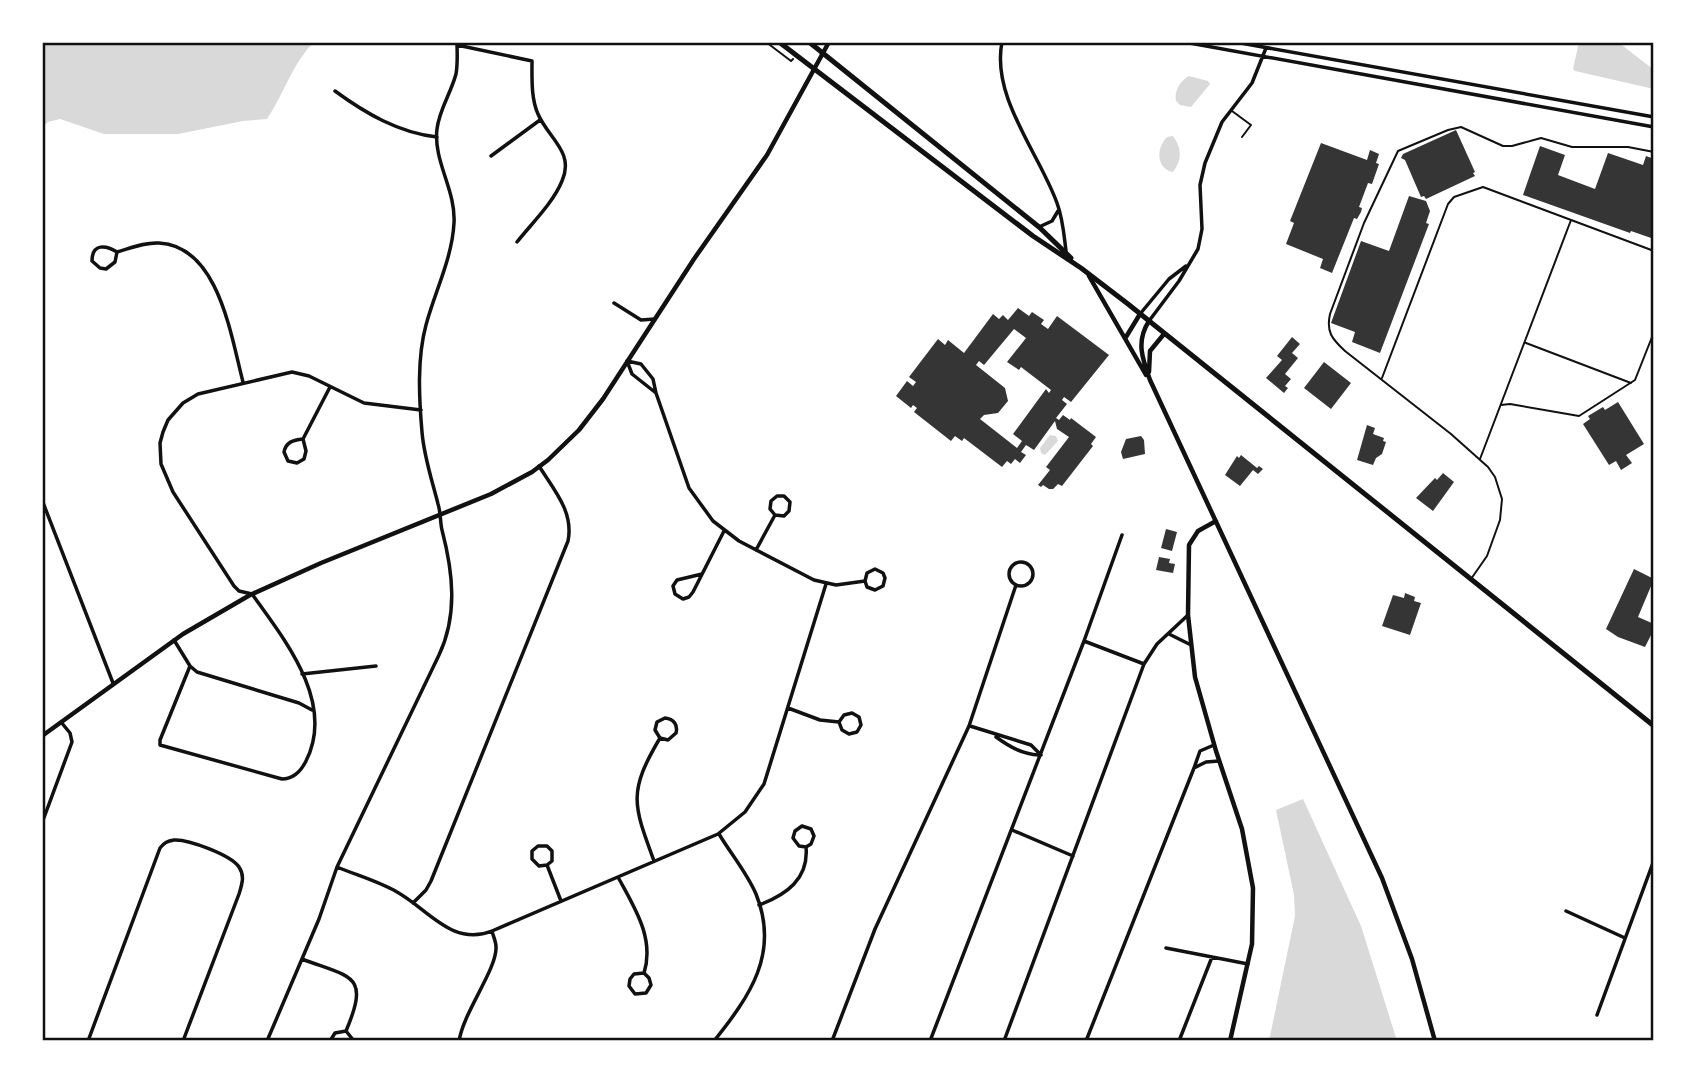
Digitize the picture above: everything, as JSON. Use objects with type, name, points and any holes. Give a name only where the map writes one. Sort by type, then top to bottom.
[{"type":"main road","points":[[779,42],[1032,236],[1087,272],[1654,726]]},
{"type":"main road","points":[[809,42],[1039,227],[1081,268]]},
{"type":"main road","points":[[42,736],[174,640],[251,594],[502,489],[539,466],[579,430],[627,361],[767,155],[829,42]]},
{"type":"main road","points":[[1087,272],[1126,338],[1136,361],[1150,380]]},
{"type":"main road","points":[[1126,338],[1140,314]]},
{"type":"main road","points":[[1149,321],[1142,335],[1141,350],[1150,380],[1382,878],[1412,959],[1435,1041]]},
{"type":"main road","points":[[1150,380],[1149,354],[1164,334]]},
{"type":"main road","points":[[1216,521],[1198,531],[1189,545],[1188,615],[1189,644],[1195,677],[1242,829],[1250,864],[1254,923],[1248,964],[1230,1041]]},
{"type":"street","points":[[1002,42],[1000,67],[1006,91],[1059,209],[1066,253]]},
{"type":"street","points":[[1184,42],[1654,127]]},
{"type":"street","points":[[1235,42],[1654,117]]},
{"type":"street","points":[[267,1041],[302,960],[337,867],[401,737],[449,630],[452,590],[441,514],[425,453],[421,410],[423,337],[450,250],[454,224],[452,197],[438,151],[437,137],[441,113],[456,73],[457,43],[532,61],[535,105],[541,120],[562,149],[565,172],[558,190],[517,242]]},
{"type":"street","points":[[1149,321],[1180,281],[1198,249],[1202,234],[1200,192],[1203,171],[1220,127],[1250,88],[1266,48]]},
{"type":"street","points":[[335,90],[357,107],[386,122],[419,135],[437,137]]},
{"type":"street","points":[[491,156],[541,120]]},
{"type":"street","points":[[1039,227],[1052,221],[1059,209]]},
{"type":"street","points":[[117,252],[115,262],[106,269],[100,268],[93,261],[94,250],[98,247],[104,246],[117,252],[144,244],[164,244],[182,250],[197,261],[213,282],[243,382]]},
{"type":"street","points":[[1140,314],[1169,279],[1188,264]]},
{"type":"street","points":[[614,303],[641,320],[655,319]]},
{"type":"street","points":[[656,393],[630,371],[627,361],[638,362],[644,366],[653,379],[689,488],[704,512],[724,531],[814,580],[826,584],[865,581]]},
{"type":"street","points":[[190,666],[160,745],[286,779],[297,774],[310,753],[316,728],[314,711],[294,655],[251,594],[239,592],[234,586],[164,476],[160,453],[163,432],[168,420],[183,402],[198,394],[292,372],[309,376],[364,403],[421,410]]},
{"type":"street","points":[[303,439],[287,444],[284,453],[288,461],[297,463],[304,459],[306,451],[303,439],[330,387]]},
{"type":"street","points":[[413,903],[431,881],[568,541],[568,514],[539,466]]},
{"type":"street","points":[[775,496],[784,496],[790,502],[789,511],[782,516],[775,515],[771,511],[770,503],[775,496]]},
{"type":"street","points":[[42,500],[113,683]]},
{"type":"street","points":[[757,550],[775,515]]},
{"type":"street","points":[[702,574],[677,580],[673,586],[674,594],[681,598],[689,597],[702,574],[724,531]]},
{"type":"street","points":[[930,1041],[1041,755],[1122,535]]},
{"type":"street","points":[[1018,562],[1025,563],[1032,571],[1032,579],[1027,584],[1016,585],[1010,578],[1010,569],[1018,562]]},
{"type":"street","points":[[872,570],[881,571],[886,578],[878,590],[869,588],[865,581],[867,573],[872,570]]},
{"type":"street","points":[[337,867],[386,886],[452,931],[477,935],[718,834],[745,812],[764,784],[826,584]]},
{"type":"street","points":[[832,1041],[875,929],[969,726],[1016,585]]},
{"type":"street","points":[[1004,1041],[1144,664],[1152,650],[1188,615]]},
{"type":"street","points":[[1169,634],[1189,644]]},
{"type":"street","points":[[174,640],[190,666],[201,674],[314,711]]},
{"type":"street","points":[[1084,641],[1144,664]]},
{"type":"street","points":[[302,674],[376,667]]},
{"type":"street","points":[[788,708],[820,719],[839,722]]},
{"type":"street","points":[[850,712],[858,715],[861,723],[857,732],[849,734],[842,730],[839,722],[850,712]]},
{"type":"street","points":[[665,718],[673,720],[677,728],[675,736],[668,740],[660,738],[655,730],[657,722],[665,718]]},
{"type":"street","points":[[42,823],[72,742],[70,733],[61,722]]},
{"type":"street","points":[[969,726],[994,736],[1010,747],[1028,754],[1041,755]]},
{"type":"street","points":[[994,736],[1013,738],[1031,745],[1041,755]]},
{"type":"street","points":[[654,861],[638,816],[636,798],[642,772],[660,738]]},
{"type":"street","points":[[1086,1041],[1200,751],[1214,745]]},
{"type":"street","points":[[1194,768],[1206,762],[1219,761]]},
{"type":"street","points":[[802,826],[811,828],[814,834],[813,842],[806,847],[797,845],[793,838],[795,831],[802,826]]},
{"type":"street","points":[[1012,830],[1073,856]]},
{"type":"street","points":[[714,1041],[748,997],[760,969],[764,931],[759,905],[747,877],[718,834]]},
{"type":"street","points":[[88,1041],[158,852],[168,841],[178,840],[233,860],[240,868],[243,878],[183,1041]]},
{"type":"street","points":[[545,845],[552,851],[553,858],[547,865],[539,866],[532,859],[533,851],[538,846],[545,845]]},
{"type":"street","points":[[759,905],[780,897],[796,884],[805,866],[806,847]]},
{"type":"street","points":[[1597,1015],[1654,860]]},
{"type":"street","points":[[547,865],[561,901]]},
{"type":"street","points":[[618,877],[639,915],[644,930],[647,955],[644,973]]},
{"type":"street","points":[[1566,911],[1626,938]]},
{"type":"street","points":[[459,1041],[467,1012],[495,954],[496,943],[492,930]]},
{"type":"street","points":[[1166,948],[1248,964]]},
{"type":"street","points":[[1179,1041],[1212,957]]},
{"type":"street","points":[[302,960],[346,976],[355,985],[358,999],[346,1031]]},
{"type":"street","points":[[637,973],[644,973],[650,980],[650,987],[646,993],[637,995],[630,988],[629,979],[637,973]]},
{"type":"street","points":[[330,1041],[335,1033],[346,1031],[354,1041]]},
{"type":"lane","points":[[1266,48],[1268,42]]},
{"type":"lane","points":[[1231,110],[1251,125],[1242,137]]},
{"type":"lane","points":[[1471,579],[1490,549],[1500,520],[1502,504],[1495,477],[1451,434],[1333,340],[1328,326],[1364,223],[1398,151],[1447,130],[1461,127],[1503,146],[1541,138],[1572,148],[1628,146],[1654,152]]},
{"type":"lane","points":[[1381,379],[1448,204],[1454,197],[1483,187],[1654,251]]},
{"type":"lane","points":[[1479,460],[1571,220]]},
{"type":"lane","points":[[1501,405],[1510,404],[1579,416],[1631,383],[1654,332]]},
{"type":"lane","points":[[1525,342],[1631,383]]},
{"type":"path","points":[[766,42],[791,61]]},
{"type":"shaded area","points":[[42,42],[314,42],[294,69],[267,119],[178,134],[104,134],[60,119],[48,122],[42,127]]},
{"type":"shaded area","points":[[1579,42],[1618,42],[1654,70],[1654,89],[1575,71],[1573,69]]},
{"type":"shaded area","points":[[1189,76],[1210,84],[1191,107],[1180,105],[1176,101],[1178,87]]},
{"type":"shaded area","points":[[1173,136],[1180,154],[1173,172],[1163,167],[1160,152],[1167,137]]},
{"type":"shaded area","points":[[1050,435],[1056,436],[1058,441],[1045,455],[1040,448]]},
{"type":"shaded area","points":[[1303,799],[1361,926],[1397,1041],[1269,1041],[1295,916],[1294,895],[1276,810]]},
{"type":"building","points":[[1456,130],[1475,176],[1426,199],[1421,197],[1405,160],[1401,158],[1403,154]]},
{"type":"building","points":[[1321,143],[1367,160],[1370,150],[1379,154],[1376,163],[1379,164],[1372,184],[1368,183],[1359,207],[1362,208],[1361,212],[1357,219],[1354,218],[1332,273],[1320,268],[1323,259],[1286,244],[1294,223],[1290,221]]},
{"type":"building","points":[[1540,146],[1565,155],[1558,175],[1595,189],[1608,153],[1643,165],[1646,156],[1654,159],[1654,239],[1523,195]]},
{"type":"building","points":[[1409,196],[1426,201],[1430,211],[1426,223],[1429,224],[1380,353],[1352,342],[1355,332],[1331,323],[1361,241],[1389,251]]},
{"type":"building","points":[[1018,308],[1029,316],[1032,312],[1044,320],[1041,324],[1048,329],[1057,316],[1109,355],[1071,402],[1064,397],[1062,400],[1067,404],[1056,418],[1059,420],[1063,415],[1070,420],[1071,418],[1096,437],[1091,444],[1093,446],[1062,486],[1058,484],[1053,489],[1038,485],[1050,470],[1046,467],[1069,437],[1057,429],[1055,421],[1034,450],[1026,445],[1021,452],[1026,455],[1020,463],[1015,459],[1011,464],[1007,461],[1002,467],[964,438],[962,441],[955,436],[951,441],[914,412],[917,408],[913,405],[911,408],[896,396],[907,381],[913,386],[916,382],[909,377],[938,339],[945,345],[948,340],[964,353],[993,314],[999,319],[1003,315],[1008,320]],"holes":[[[1014,329],[1026,338],[1007,362],[1019,370],[1021,367],[1051,390],[1049,393],[1046,389],[1013,434],[1022,441],[1017,448],[980,419],[984,415],[998,413],[1008,401],[1005,388],[976,365],[979,361],[984,365]]]},
{"type":"building","points":[[1292,337],[1300,344],[1292,353],[1298,358],[1285,374],[1291,379],[1285,386],[1288,388],[1284,393],[1266,378],[1282,360],[1277,356]]},
{"type":"building","points":[[1324,362],[1351,383],[1331,409],[1304,388]]},
{"type":"building","points":[[1618,402],[1644,444],[1626,455],[1632,463],[1621,470],[1616,461],[1609,465],[1583,424],[1590,419],[1588,416]]},
{"type":"building","points":[[1367,425],[1375,428],[1373,434],[1384,438],[1383,441],[1386,442],[1382,454],[1376,458],[1373,465],[1357,460]]},
{"type":"building","points":[[1141,436],[1145,454],[1123,459],[1121,452],[1126,439]]},
{"type":"building","points":[[1241,455],[1257,468],[1259,466],[1263,469],[1258,474],[1253,470],[1240,486],[1225,475],[1237,456],[1239,458]]},
{"type":"building","points":[[1443,473],[1454,482],[1433,511],[1416,498]]},
{"type":"building","points":[[1166,529],[1177,532],[1172,551],[1161,548]]},
{"type":"building","points":[[1159,557],[1170,559],[1169,563],[1175,564],[1173,573],[1156,570]]},
{"type":"building","points":[[1634,569],[1654,579],[1638,617],[1654,624],[1645,647],[1618,637],[1606,629]]},
{"type":"building","points":[[1405,593],[1421,603],[1410,635],[1382,626],[1393,595],[1404,598]]}]
